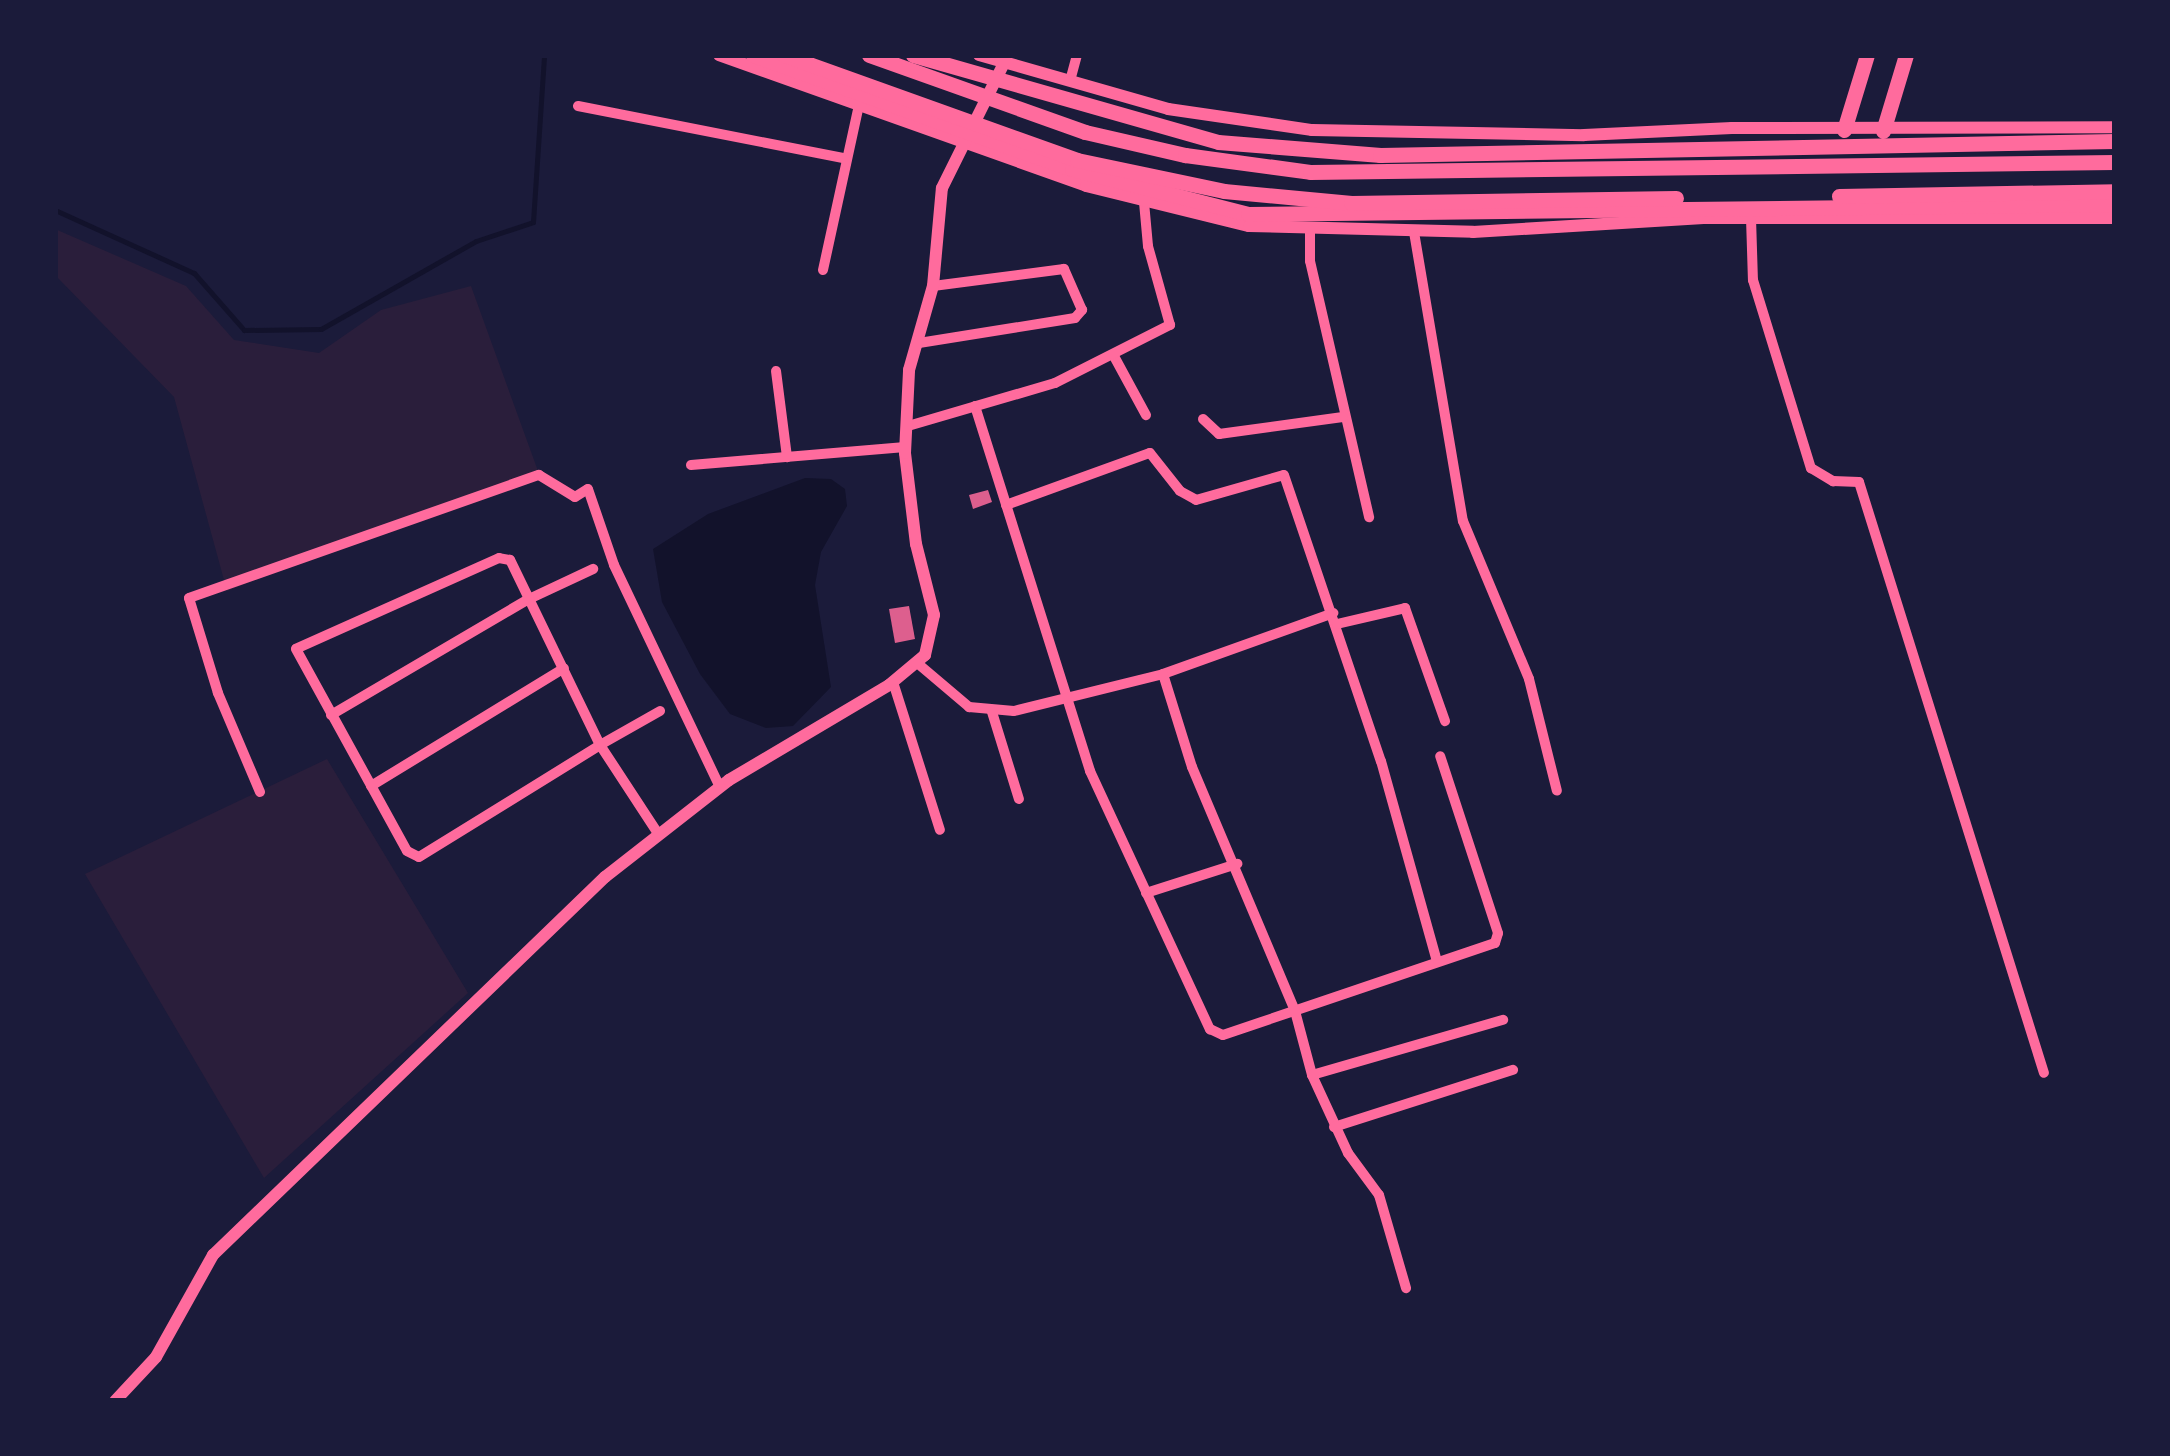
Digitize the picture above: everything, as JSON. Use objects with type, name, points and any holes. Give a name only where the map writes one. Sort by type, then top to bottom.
[{"type":"highway","points":[[753,55],[860,100],[970,139],[1248,214],[2115,204]]},
{"type":"highway","points":[[784,55],[1077,160],[1180,184],[1294,200],[2115,191]]},
{"type":"highway","points":[[869,55],[1086,132],[1185,155],[1310,172],[2115,162]]},
{"type":"highway","points":[[913,55],[1218,142],[1380,155],[2115,141]]},
{"type":"highway","points":[[1844,130],[1867,55]]},
{"type":"highway","points":[[1883,132],[1906,55]]},
{"type":"street","points":[[719,55],[860,100],[823,270]]},
{"type":"street","points":[[978,55],[1168,109],[1312,130],[1584,135],[1732,128],[1883,132],[2115,127]]},
{"type":"street","points":[[1070,82],[1077,55]]},
{"type":"street","points":[[115,1401],[156,1357],[213,1255],[656,832],[720,787],[893,682],[925,655],[934,615],[916,544],[906,447],[909,370],[932,286],[942,188],[970,139],[1004,63]]},
{"type":"street","points":[[578,106],[847,159]]},
{"type":"street","points":[[970,139],[1144,202],[1249,226],[1414,232],[1750,218],[2115,218]]},
{"type":"street","points":[[908,426],[1114,358],[1172,321],[1148,246],[1144,202]]},
{"type":"street","points":[[1750,218],[1753,280],[1812,468],[1833,480],[1858,482],[2044,1073]]},
{"type":"street","points":[[1310,230],[1310,261],[1343,417],[1369,516]]},
{"type":"street","points":[[1414,232],[1463,521],[1529,679],[1556,791]]},
{"type":"street","points":[[919,343],[1075,318],[1082,310],[1064,269],[932,286]]},
{"type":"street","points":[[1114,358],[1146,415]]},
{"type":"street","points":[[776,370],[787,457]]},
{"type":"street","points":[[975,406],[1066,702],[1146,894],[1210,1029],[1223,1035],[1436,958],[1491,947],[1498,937],[1440,756]]},
{"type":"street","points":[[1204,419],[1219,434],[1343,417]]},
{"type":"street","points":[[691,465],[906,447]]},
{"type":"street","points":[[1006,505],[1150,453],[1180,491],[1196,500],[1284,475],[1335,619],[1436,958]]},
{"type":"street","points":[[260,792],[218,694],[189,598],[539,475],[575,497],[588,490],[643,632],[720,787]]},
{"type":"street","points":[[656,832],[600,746],[516,567],[499,558],[299,643],[296,651],[406,850],[419,857],[600,746],[660,710]]},
{"type":"street","points":[[331,715],[528,599],[594,569]]},
{"type":"street","points":[[916,662],[969,708],[992,712],[1066,702],[1335,619],[1405,608],[1445,721]]},
{"type":"street","points":[[371,786],[564,668]]},
{"type":"street","points":[[1164,674],[1192,767],[1237,864],[1295,1012],[1312,1075],[1334,1126],[1380,1194],[1406,1288]]},
{"type":"street","points":[[893,682],[940,830]]},
{"type":"street","points":[[992,712],[1020,799]]},
{"type":"street","points":[[1146,894],[1237,864]]},
{"type":"street","points":[[1312,1075],[1502,1020]]},
{"type":"street","points":[[1334,1126],[1513,1070]]},
{"type":"shaded area","points":[[55,229],[186,286],[234,340],[319,353],[381,310],[471,286],[538,471],[227,591],[174,397],[55,275]]},
{"type":"shaded area","points":[[805,478],[831,479],[845,489],[847,506],[821,552],[815,585],[831,687],[793,726],[766,728],[730,714],[700,674],[662,602],[653,549],[708,514]]},
{"type":"shaded area","points":[[327,759],[468,993],[264,1178],[85,874]]},
{"type":"building","points":[[988,490],[992,502],[973,509],[969,495]]},
{"type":"building","points":[[909,606],[915,639],[895,643],[889,609]]},
{"type":"waterway","points":[[55,210],[194,273],[244,330],[321,329],[476,241],[533,222],[544,55]]}]
